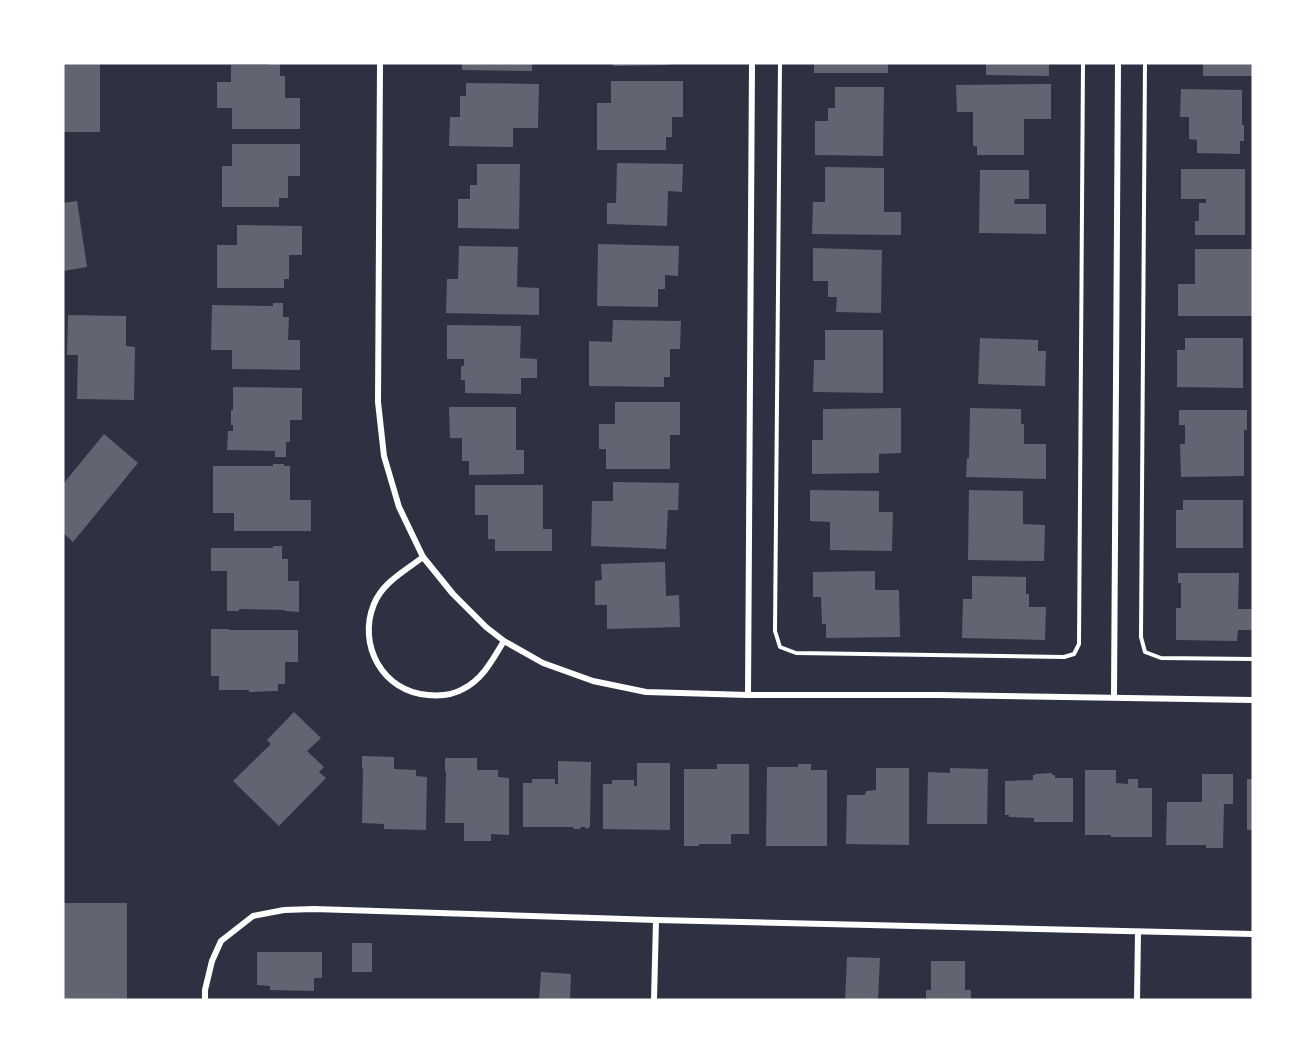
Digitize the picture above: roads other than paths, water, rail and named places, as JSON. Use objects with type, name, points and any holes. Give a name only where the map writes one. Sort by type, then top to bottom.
[{"type":"street","points":[[380,63],[378,402],[384,456],[399,507],[423,557],[453,594],[486,627],[504,641],[543,663],[593,681],[646,692],[1253,700]]},
{"type":"street","points":[[748,695],[752,63]]},
{"type":"street","points":[[1114,697],[1118,63]]},
{"type":"street","points":[[423,557],[388,582],[374,603],[368,623],[370,649],[380,670],[397,686],[416,695],[440,696],[462,690],[482,676],[504,641]]},
{"type":"street","points":[[205,1000],[205,990],[212,962],[221,941],[253,916],[284,910],[1253,933]]},
{"type":"street","points":[[654,1000],[656,920]]},
{"type":"street","points":[[1137,1000],[1138,932]]}]
